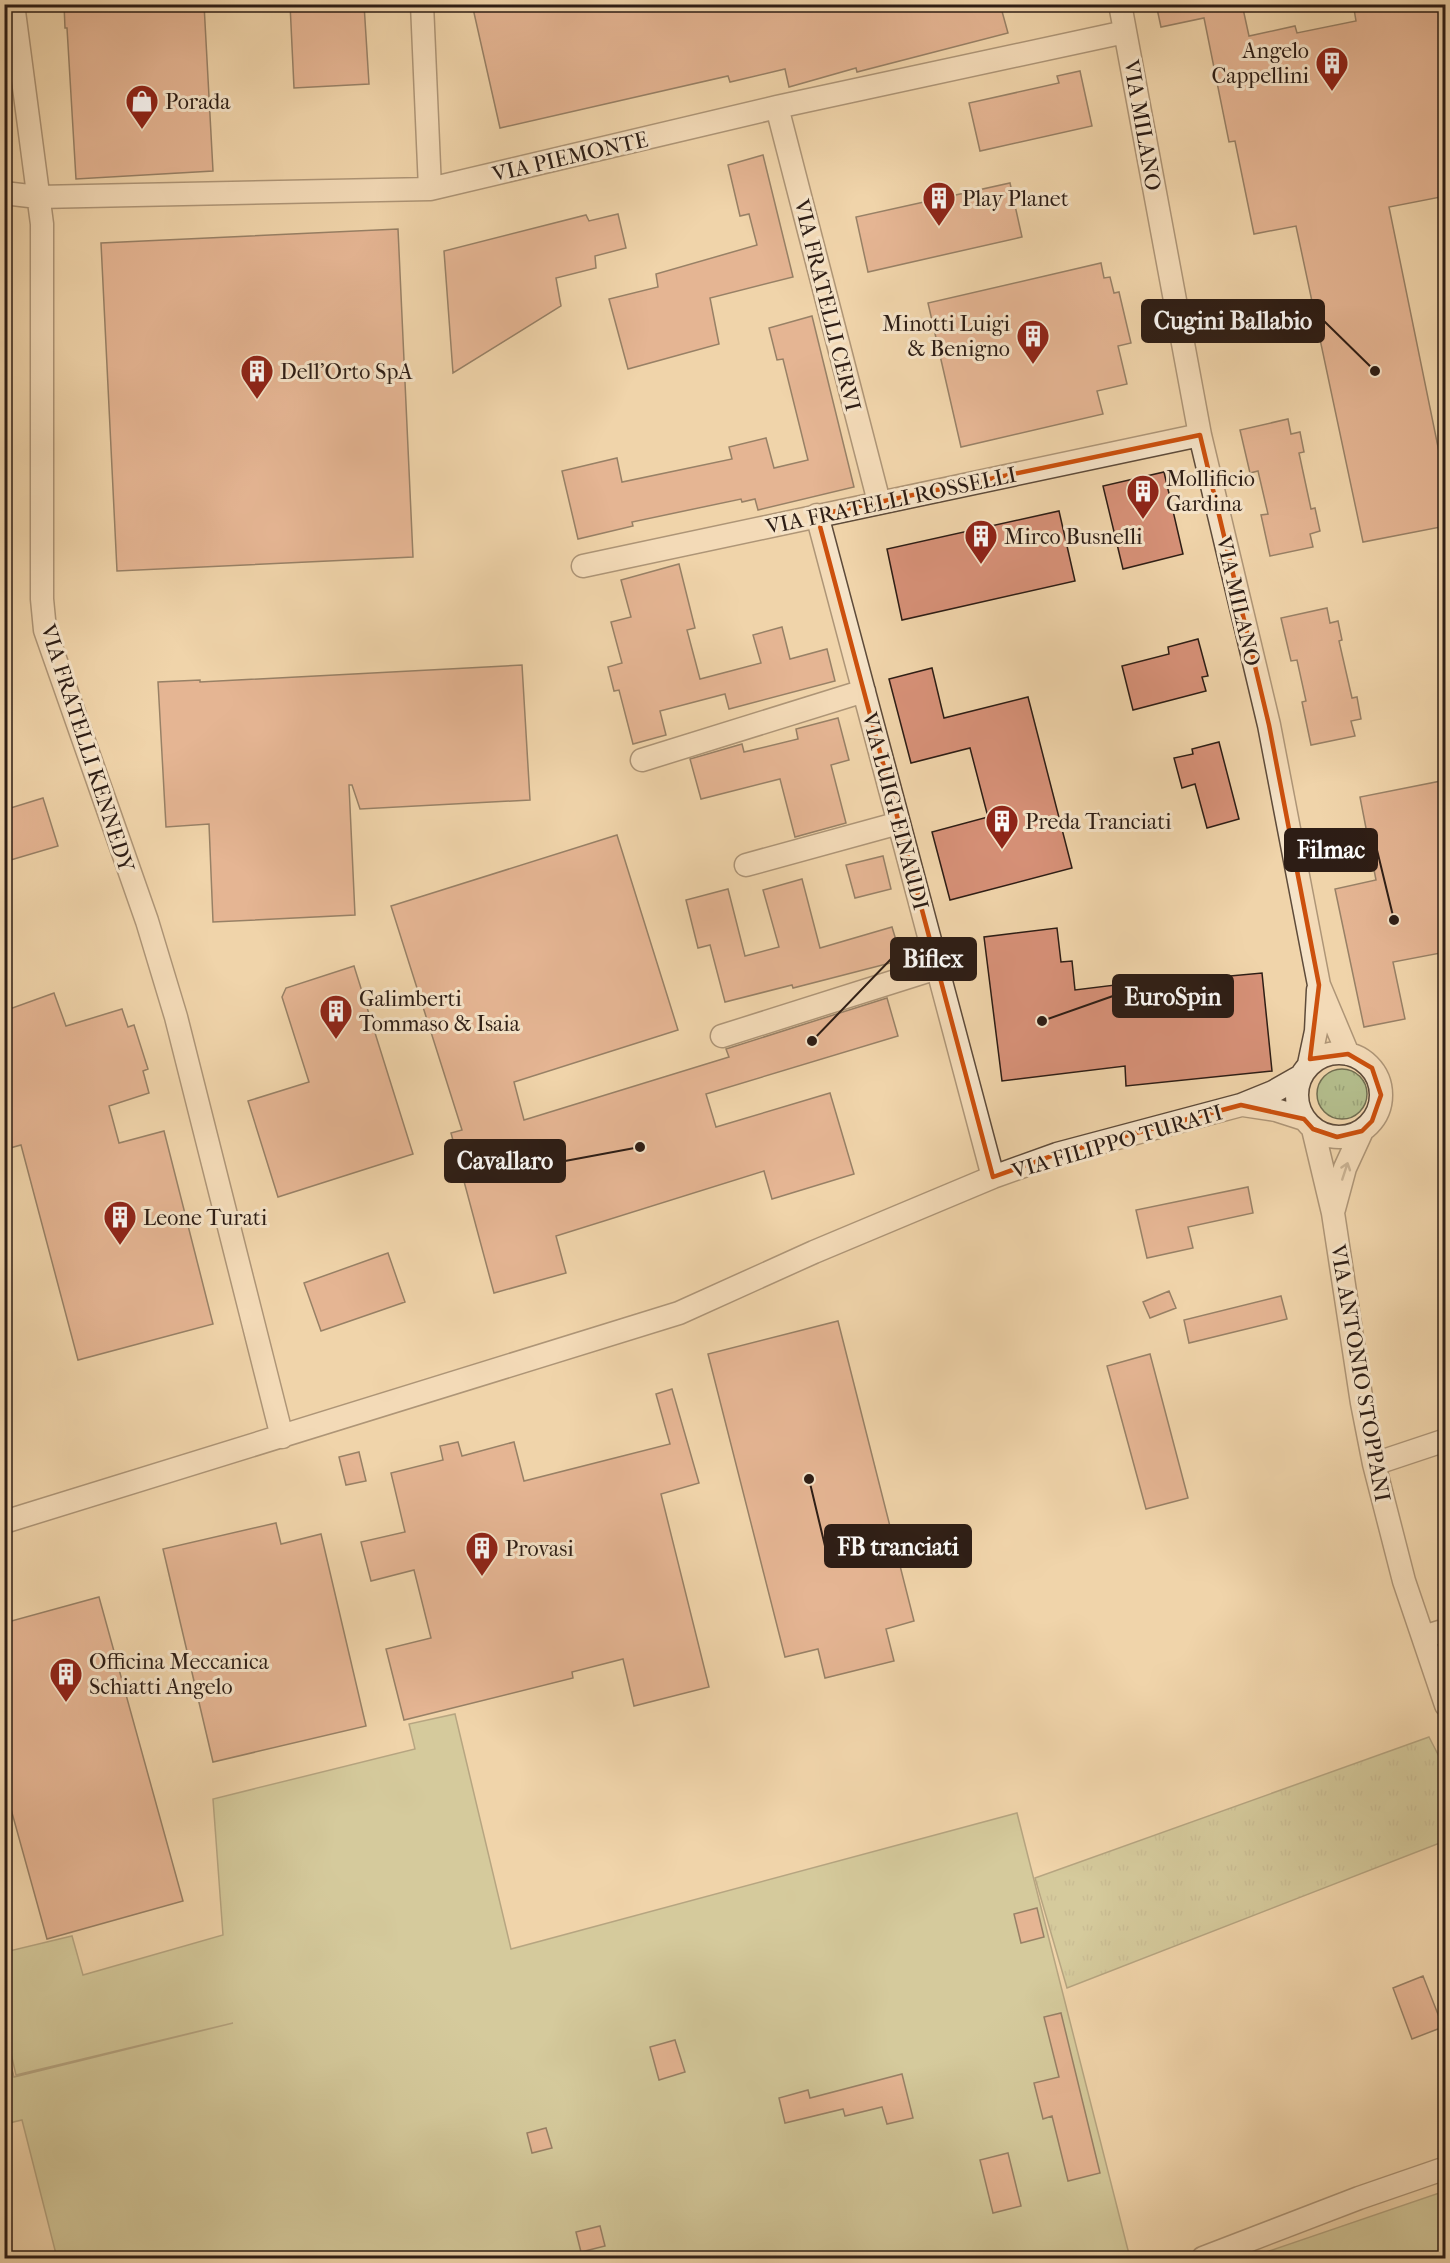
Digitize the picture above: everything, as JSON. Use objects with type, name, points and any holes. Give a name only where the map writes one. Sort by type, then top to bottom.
[{"type":"street","name":"VIA FRATELLI KENNEDY","points":[[13,4],[42,224],[42,599],[45,630],[147,921],[176,1017],[282,1437]]},
{"type":"street","points":[[422,4],[430,189]]},
{"type":"street","name":"VIA MILANO","points":[[1120,4],[1200,435],[1269,725],[1319,985],[1348,1054]]},
{"type":"street","name":"VIA PIEMONTE","points":[[4,193],[38,197],[430,189],[777,107],[1125,32]]},
{"type":"street","name":"VIA FRATELLI CERVI","points":[[777,107],[879,502]]},
{"type":"street","name":"VIA FRATELLI ROSSELLI","points":[[583,566],[1200,435]]},
{"type":"street","name":"VIA LUIGI EINAUDI","points":[[817,515],[993,1177]]},
{"type":"street","points":[[642,760],[864,691]]},
{"type":"street","points":[[746,865],[899,823]]},
{"type":"street","points":[[722,1036],[938,968]]},
{"type":"street","name":"VIA MILANO","points":[[1305,1070],[1316,1031],[1319,985]]},
{"type":"street","points":[[1334,1053],[1348,1054],[1361,1059],[1372,1068],[1379,1081],[1381,1095],[1379,1108],[1372,1121],[1362,1131],[1350,1136],[1325,1135],[1308,1124],[1297,1100],[1305,1070],[1321,1056],[1334,1053]]},
{"type":"street","name":"VIA FILIPPO TURATI","points":[[4,1522],[679,1313],[814,1252],[993,1177],[1056,1154],[1241,1105],[1273,1092],[1305,1070]]},
{"type":"street","name":"VIA FILIPPO TURATI","points":[[1241,1105],[1276,1110],[1308,1124]]},
{"type":"street","name":"VIA ANTONIO STOPPANI","points":[[1308,1124],[1333,1213],[1362,1403],[1374,1464],[1397,1554],[1446,1705]]},
{"type":"street","name":"VIA ANTONIO STOPPANI","points":[[1333,1213],[1346,1168],[1362,1131]]},
{"type":"street","points":[[1374,1464],[1446,1440]]},
{"type":"street","points":[[1423,1637],[1446,1630]]},
{"type":"street","points":[[1203,2259],[1348,2202],[1446,2168]]},
{"type":"highlighted area","points":[[1200,435],[1269,725],[1319,985],[1310,1059],[1348,1054],[1372,1068],[1381,1095],[1372,1121],[1362,1131],[1337,1137],[1313,1129],[1304,1119],[1241,1105],[1057,1154],[993,1177],[817,515]]},
{"type":"green space","points":[[1337,1069],[1347,1069],[1360,1076],[1367,1089],[1367,1099],[1360,1112],[1347,1119],[1337,1119],[1328,1115],[1321,1108],[1317,1099],[1317,1089],[1321,1080],[1328,1073]]},
{"type":"green space","points":[[455,1714],[511,1949],[1017,1813],[1130,2258],[57,2258],[22,2120],[5,2124],[4,2038],[14,2077],[233,2023],[16,2075],[5,2028],[5,1952],[72,1936],[83,1975],[223,1935],[213,1799],[415,1749],[409,1724]]},
{"type":"green space","points":[[1429,1737],[1445,1768],[1445,1841],[1067,1988],[1035,1878]]},
{"type":"green space","points":[[1445,2191],[1445,2258],[1249,2258]]},
{"type":"building","name":"Porada","points":[[64,4],[204,4],[213,171],[76,179]]},
{"type":"building","points":[[290,4],[364,4],[369,84],[294,88]]},
{"type":"building","points":[[472,4],[1000,4],[1008,33],[857,72],[856,68],[789,87],[785,69],[730,82],[728,76],[500,128]]},
{"type":"building","points":[[1156,4],[1242,4],[1249,36],[1295,26],[1297,33],[1356,21],[1354,9],[1379,4],[1446,4],[1446,196],[1389,207],[1446,486],[1446,526],[1363,542],[1296,226],[1254,234],[1235,141],[1229,142],[1204,18],[1161,27]]},
{"type":"building","points":[[1080,71],[1092,126],[980,151],[969,103],[1059,83],[1057,76]]},
{"type":"building","points":[[763,155],[793,277],[710,298],[719,344],[628,369],[609,299],[658,287],[656,274],[757,245],[749,214],[740,216],[728,165]]},
{"type":"building","name":"Play Planet","points":[[1010,183],[1022,237],[868,272],[856,217]]},
{"type":"building","points":[[618,214],[626,248],[595,256],[596,268],[556,278],[561,306],[453,373],[444,251],[586,215],[589,221]]},
{"type":"building","name":"Dell'Orto SpA","points":[[398,229],[413,557],[117,571],[101,243]]},
{"type":"building","name":"Minotti Luigi & Benigno","points":[[1101,263],[1104,278],[1110,277],[1114,293],[1119,292],[1131,343],[1118,346],[1127,384],[1097,391],[1103,414],[961,447],[928,303]]},
{"type":"building","points":[[812,316],[854,487],[758,510],[755,499],[742,502],[741,499],[632,522],[633,526],[578,539],[562,471],[617,458],[622,482],[732,459],[729,447],[766,438],[774,468],[808,460],[783,359],[777,360],[769,328]]},
{"type":"building","points":[[1288,419],[1291,434],[1300,432],[1304,452],[1299,453],[1311,509],[1315,508],[1320,531],[1310,534],[1313,547],[1270,556],[1261,515],[1268,514],[1258,471],[1250,473],[1240,430]]},
{"type":"building","name":"Mollificio Gardina","points":[[1164,472],[1183,554],[1123,569],[1103,486]]},
{"type":"building","name":"Mirco Busnelli","points":[[1059,511],[1075,581],[902,620],[887,549]]},
{"type":"building","points":[[679,564],[695,628],[687,630],[700,679],[761,663],[753,635],[782,627],[790,659],[827,649],[835,681],[729,709],[725,694],[660,711],[666,735],[633,744],[619,690],[614,691],[608,667],[622,663],[611,622],[631,617],[621,580]]},
{"type":"building","points":[[1327,608],[1330,623],[1338,621],[1342,640],[1339,641],[1352,698],[1357,697],[1361,719],[1351,721],[1355,736],[1311,745],[1302,702],[1306,701],[1297,660],[1291,661],[1281,618]]},
{"type":"building","points":[[1198,639],[1208,676],[1202,677],[1206,691],[1133,710],[1122,666],[1169,654],[1168,647]]},
{"type":"building","points":[[522,665],[530,800],[360,809],[352,785],[349,785],[355,915],[213,922],[209,824],[166,827],[158,682],[200,680],[200,682]]},
{"type":"building","points":[[932,668],[944,718],[1028,697],[1072,868],[950,900],[932,832],[988,817],[970,748],[911,763],[889,679]]},
{"type":"building","points":[[838,718],[849,760],[831,765],[846,823],[795,837],[780,779],[701,799],[690,759],[742,744],[744,752],[798,739],[796,729]]},
{"type":"building","points":[[1219,742],[1239,819],[1207,828],[1195,784],[1182,788],[1174,758],[1193,754],[1192,749]]},
{"type":"building","points":[[1446,780],[1446,952],[1393,962],[1405,1019],[1364,1027],[1335,889],[1376,880],[1360,797]]},
{"type":"building","points":[[43,798],[58,846],[4,862],[4,810]]},
{"type":"building","points":[[617,835],[678,1030],[514,1082],[524,1120],[729,1057],[726,1049],[887,998],[898,1036],[706,1094],[716,1127],[830,1093],[854,1174],[772,1199],[764,1171],[556,1236],[566,1273],[494,1293],[451,1133],[462,1130],[391,906]]},
{"type":"building","points":[[883,856],[891,889],[855,898],[846,865]]},
{"type":"building","points":[[802,879],[820,948],[892,927],[902,960],[793,988],[792,985],[725,1002],[710,945],[698,948],[686,900],[728,889],[745,956],[779,947],[763,890]]},
{"type":"building","points":[[1057,928],[1061,962],[1072,961],[1075,990],[1115,985],[1118,1003],[1199,994],[1198,979],[1262,973],[1272,1071],[1126,1086],[1125,1066],[1002,1081],[984,937]]},
{"type":"building","name":"Galimberti Tommaso & Isaia","points":[[354,966],[413,1154],[278,1197],[248,1101],[309,1082],[282,997],[286,988]]},
{"type":"building","name":"Leone Turati","points":[[54,993],[66,1026],[122,1009],[128,1027],[134,1025],[148,1069],[143,1071],[149,1093],[109,1106],[119,1143],[164,1131],[213,1324],[78,1360],[21,1145],[10,1148],[4,1128],[4,1011]]},
{"type":"building","points":[[1248,1187],[1253,1213],[1188,1227],[1193,1248],[1147,1258],[1136,1210]]},
{"type":"building","points":[[388,1253],[405,1302],[321,1331],[304,1283]]},
{"type":"building","points":[[1169,1291],[1176,1308],[1150,1318],[1143,1302]]},
{"type":"building","points":[[1281,1296],[1287,1319],[1189,1343],[1184,1320]]},
{"type":"building","points":[[838,1321],[914,1621],[886,1629],[894,1661],[825,1678],[818,1649],[785,1657],[708,1354]]},
{"type":"building","points":[[1150,1354],[1188,1498],[1146,1509],[1107,1366]]},
{"type":"building","points":[[672,1389],[699,1483],[661,1494],[709,1687],[634,1706],[623,1659],[572,1672],[573,1678],[404,1720],[386,1649],[431,1638],[414,1570],[371,1581],[361,1542],[405,1532],[391,1473],[443,1460],[440,1446],[458,1442],[462,1456],[514,1442],[524,1481],[670,1444],[656,1394]]},
{"type":"building","points":[[359,1452],[366,1481],[346,1485],[339,1457]]},
{"type":"building","points":[[276,1523],[281,1544],[321,1534],[366,1726],[213,1762],[163,1549]]},
{"type":"building","name":"Officina Meccanica Schiatti Angelo","points":[[99,1597],[183,1901],[47,1939],[4,1784],[4,1623]]},
{"type":"building","points":[[1037,1908],[1044,1937],[1021,1943],[1014,1914]]},
{"type":"building","points":[[1423,1976],[1443,2027],[1412,2039],[1393,1988]]},
{"type":"building","points":[[1061,2013],[1100,2173],[1068,2181],[1052,2116],[1043,2119],[1034,2083],[1059,2077],[1044,2017]]},
{"type":"building","points":[[675,2040],[685,2072],[659,2080],[650,2047]]},
{"type":"building","points":[[902,2074],[913,2118],[887,2124],[882,2107],[845,2116],[843,2109],[785,2123],[779,2098],[808,2090],[810,2098]]},
{"type":"building","points":[[546,2128],[552,2148],[532,2153],[527,2133]]},
{"type":"building","points":[[1008,2153],[1021,2206],[993,2213],[980,2160]]},
{"type":"building","points":[[600,2226],[605,2246],[581,2252],[576,2232]]},
{"type":"place","name":"Angelo Cappellini","points":[[1332,92]]},
{"type":"place","name":"Porada","points":[[142,130]]},
{"type":"place","name":"Play Planet","points":[[939,227]]},
{"type":"place","name":"Minotti Luigi & Benigno","points":[[1033,365]]},
{"type":"place","name":"Cugini Ballabio","points":[[1375,371]]},
{"type":"place","name":"Dell'Orto SpA","points":[[257,400]]},
{"type":"place","name":"Mollificio Gardina","points":[[1143,520]]},
{"type":"place","name":"Mirco Busnelli","points":[[981,565]]},
{"type":"place","name":"Preda Tranciati","points":[[1002,850]]},
{"type":"place","name":"Filmac","points":[[1394,920]]},
{"type":"place","name":"EuroSpin","points":[[1042,1021]]},
{"type":"place","name":"Galimberti Tommaso & Isaia","points":[[336,1040]]},
{"type":"place","name":"Biflex","points":[[812,1041]]},
{"type":"place","name":"Cavallaro","points":[[640,1147]]},
{"type":"place","name":"Leone Turati","points":[[120,1246]]},
{"type":"place","name":"FB tranciati","points":[[809,1479]]},
{"type":"place","name":"Provasi","points":[[482,1577]]},
{"type":"place","name":"Officina Meccanica Schiatti Angelo","points":[[66,1703]]}]
